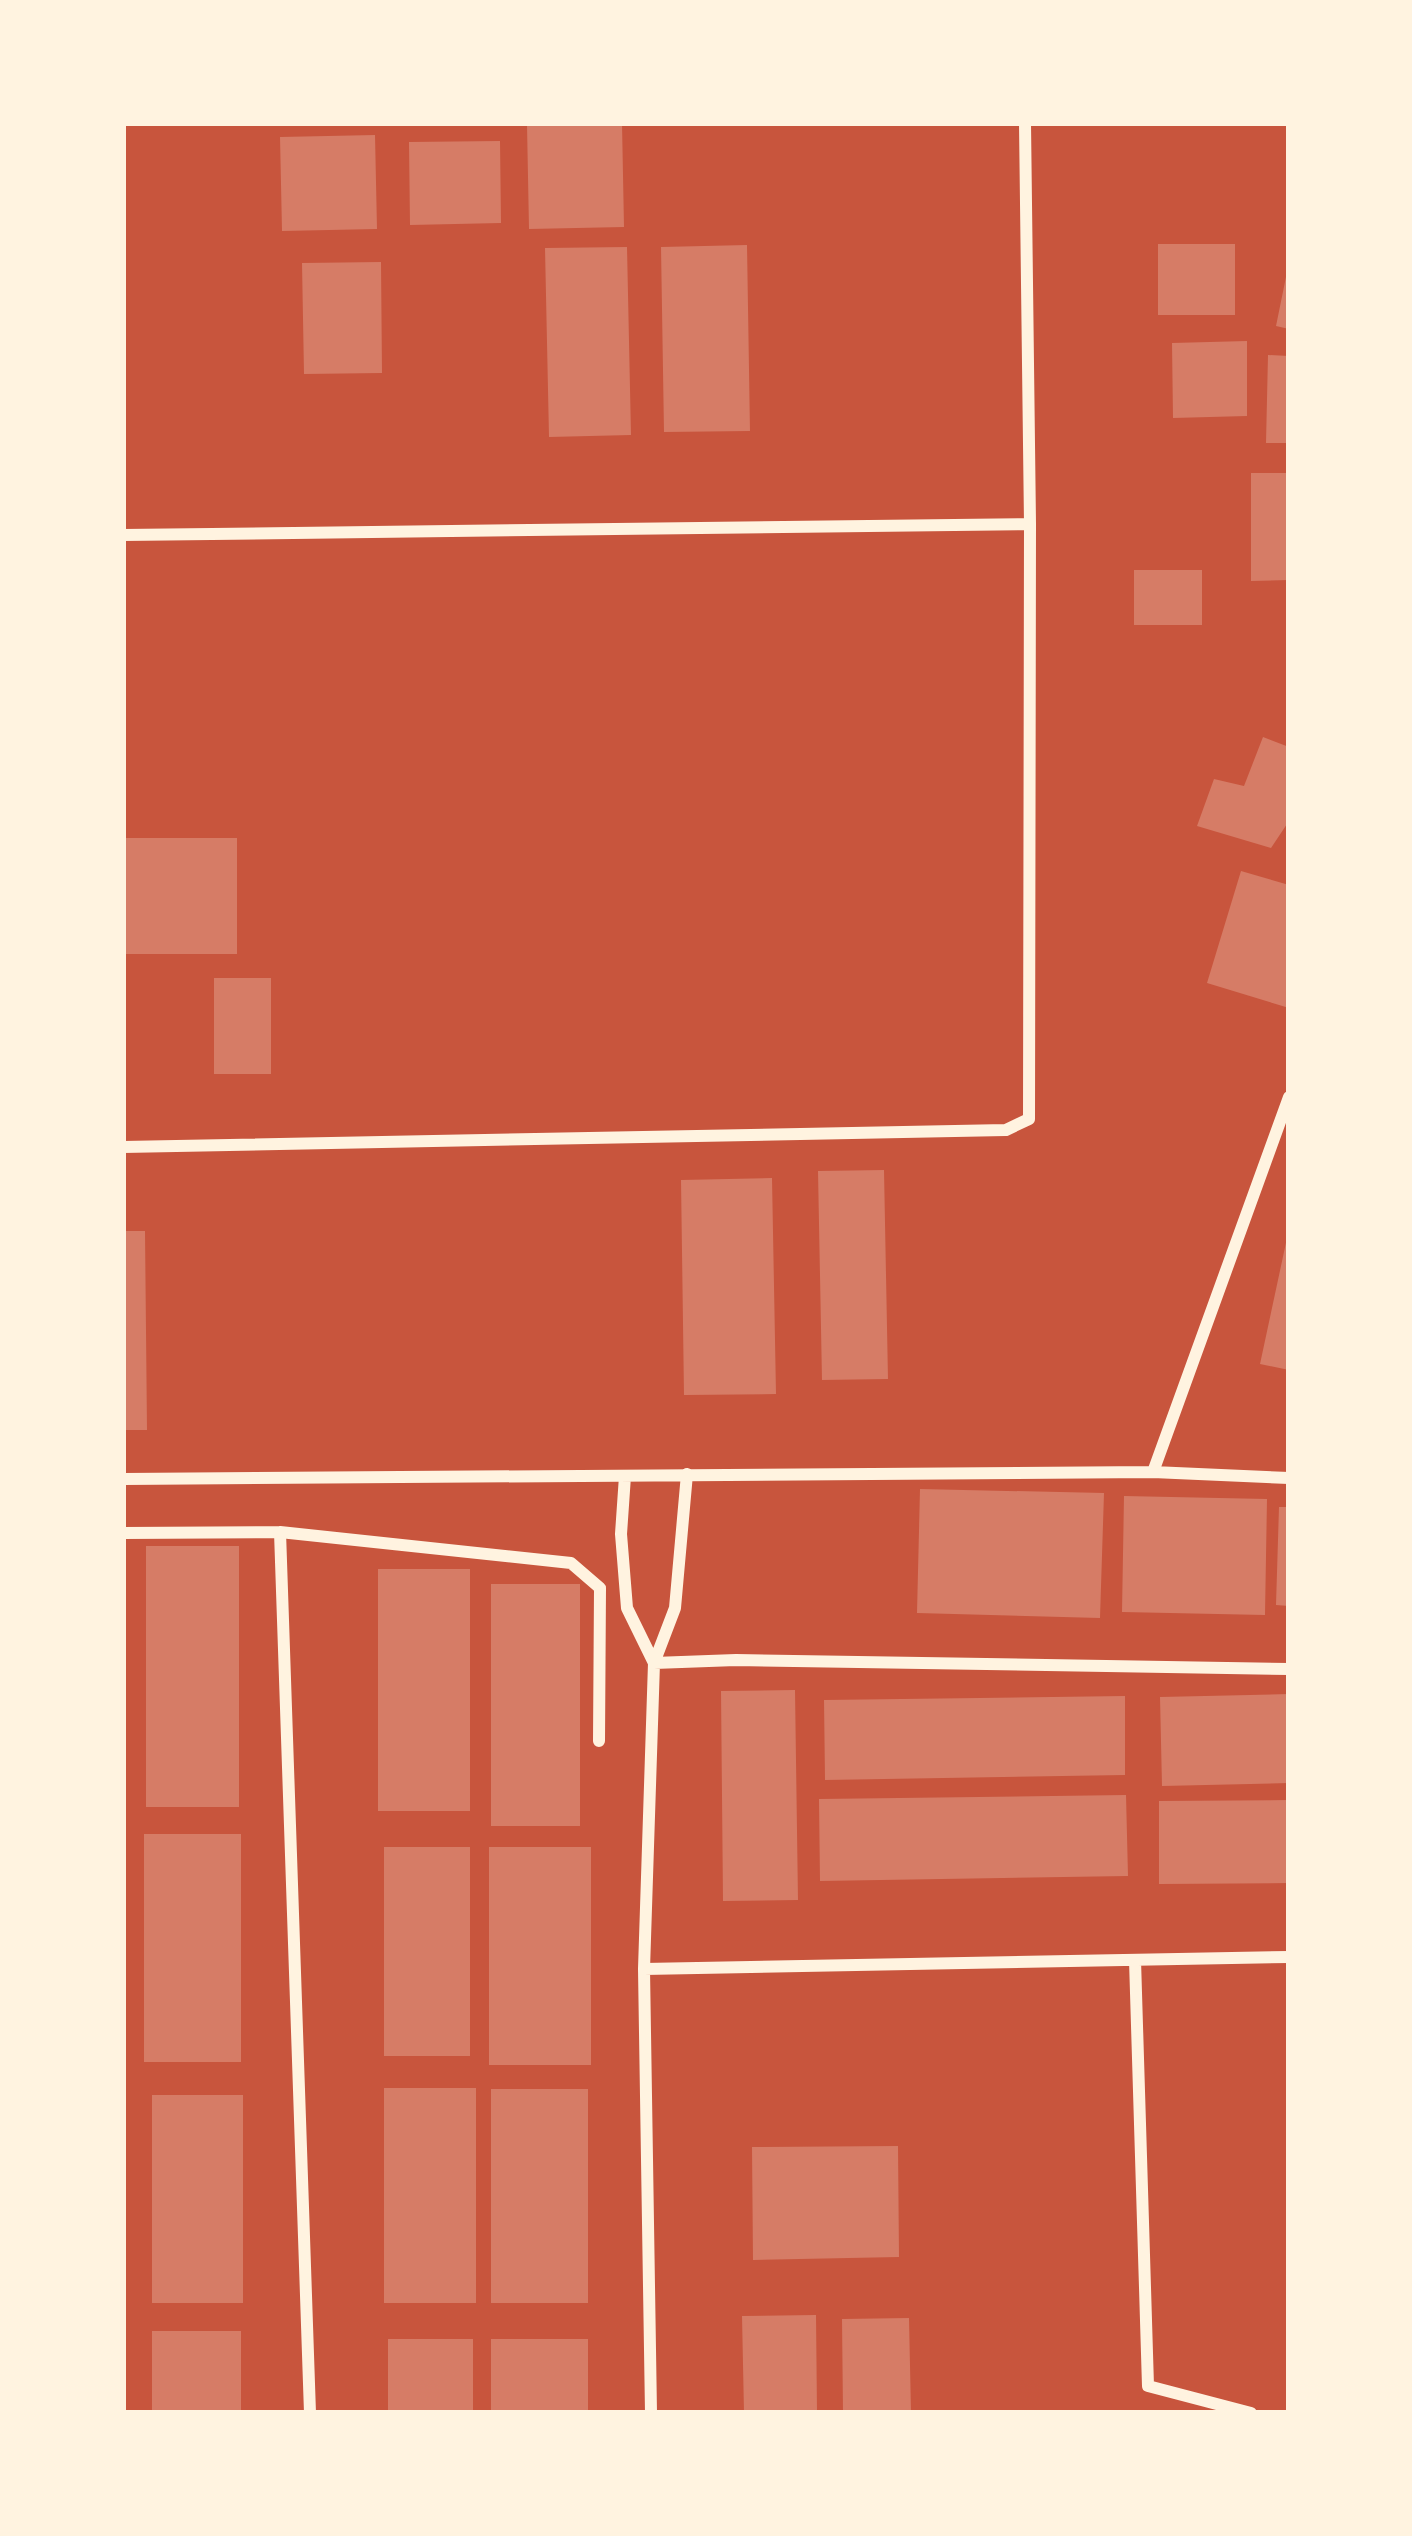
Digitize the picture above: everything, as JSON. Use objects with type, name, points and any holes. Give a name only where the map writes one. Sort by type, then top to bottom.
[{"type":"street","points":[[123,1147],[1006,1130],[1029,1119],[1025,123]]},
{"type":"street","points":[[123,535],[1030,524]]},
{"type":"street","points":[[1153,1472],[1289,1097]]},
{"type":"street","points":[[123,1479],[1153,1472],[1289,1478]]},
{"type":"street","points":[[651,2413],[644,1970],[654,1664],[675,1609],[688,1474]]},
{"type":"street","points":[[625,1476],[621,1534],[627,1609],[654,1664]]},
{"type":"street","points":[[280,1532],[310,2413]]},
{"type":"street","points":[[123,1533],[280,1532],[572,1562],[600,1588],[598,1741]]},
{"type":"street","points":[[654,1664],[736,1660],[1289,1670]]},
{"type":"street","points":[[644,1970],[1289,1958]]},
{"type":"street","points":[[1135,1960],[1148,2386],[1251,2413]]},
{"type":"building","points":[[622,123],[624,227],[529,229],[527,125]]},
{"type":"building","points":[[375,135],[377,229],[282,231],[280,137]]},
{"type":"building","points":[[500,141],[501,223],[410,225],[409,142]]},
{"type":"building","points":[[1158,244],[1235,244],[1235,315],[1158,315]]},
{"type":"building","points":[[747,245],[750,431],[664,432],[661,247]]},
{"type":"building","points":[[627,247],[631,435],[549,437],[545,248]]},
{"type":"building","points":[[381,262],[382,373],[304,374],[302,263]]},
{"type":"building","points":[[1289,272],[1289,329],[1276,326]]},
{"type":"building","points":[[1247,341],[1247,416],[1173,418],[1172,343]]},
{"type":"building","points":[[1268,355],[1289,356],[1289,443],[1266,443]]},
{"type":"building","points":[[1251,473],[1289,473],[1289,580],[1251,581]]},
{"type":"building","points":[[1134,570],[1202,570],[1202,625],[1134,625]]},
{"type":"building","points":[[1263,737],[1289,747],[1289,821],[1271,848],[1197,826],[1214,779],[1244,786]]},
{"type":"building","points":[[123,838],[237,838],[237,954],[123,954]]},
{"type":"building","points":[[1241,871],[1289,885],[1289,1008],[1207,983]]},
{"type":"building","points":[[214,978],[271,978],[271,1074],[214,1074]]},
{"type":"building","points":[[884,1170],[888,1379],[822,1380],[818,1171]]},
{"type":"building","points":[[772,1178],[776,1394],[684,1395],[681,1180]]},
{"type":"building","points":[[123,1231],[145,1231],[147,1430],[123,1430]]},
{"type":"building","points":[[1289,1238],[1289,1370],[1260,1364]]},
{"type":"building","points":[[920,1489],[1104,1493],[1100,1618],[917,1613]]},
{"type":"building","points":[[1124,1496],[1267,1499],[1265,1615],[1122,1612]]},
{"type":"building","points":[[1279,1507],[1289,1507],[1289,1606],[1276,1605]]},
{"type":"building","points":[[146,1546],[239,1546],[239,1807],[146,1807]]},
{"type":"building","points":[[378,1569],[470,1569],[470,1811],[378,1811]]},
{"type":"building","points":[[491,1584],[580,1584],[580,1826],[491,1826]]},
{"type":"building","points":[[795,1690],[798,1900],[723,1901],[721,1691]]},
{"type":"building","points":[[1289,1694],[1289,1783],[1162,1786],[1160,1697]]},
{"type":"building","points":[[1125,1696],[1125,1775],[825,1780],[824,1700]]},
{"type":"building","points":[[1126,1795],[1128,1876],[820,1881],[819,1799]]},
{"type":"building","points":[[1289,1800],[1289,1883],[1159,1884],[1159,1801]]},
{"type":"building","points":[[144,1834],[241,1834],[241,2062],[144,2062]]},
{"type":"building","points":[[384,1847],[470,1847],[470,2056],[384,2056]]},
{"type":"building","points":[[489,1847],[591,1847],[591,2065],[489,2065]]},
{"type":"building","points":[[384,2088],[476,2088],[476,2303],[384,2303]]},
{"type":"building","points":[[491,2089],[588,2089],[588,2303],[491,2303]]},
{"type":"building","points":[[152,2095],[243,2095],[243,2303],[152,2303]]},
{"type":"building","points":[[898,2146],[899,2257],[753,2260],[752,2147]]},
{"type":"building","points":[[816,2315],[817,2412],[744,2413],[742,2316]]},
{"type":"building","points":[[909,2318],[911,2413],[843,2413],[842,2319]]},
{"type":"building","points":[[152,2331],[241,2331],[241,2413],[152,2413]]},
{"type":"building","points":[[388,2339],[473,2339],[473,2413],[388,2413]]},
{"type":"building","points":[[491,2339],[588,2339],[588,2413],[491,2413]]}]
